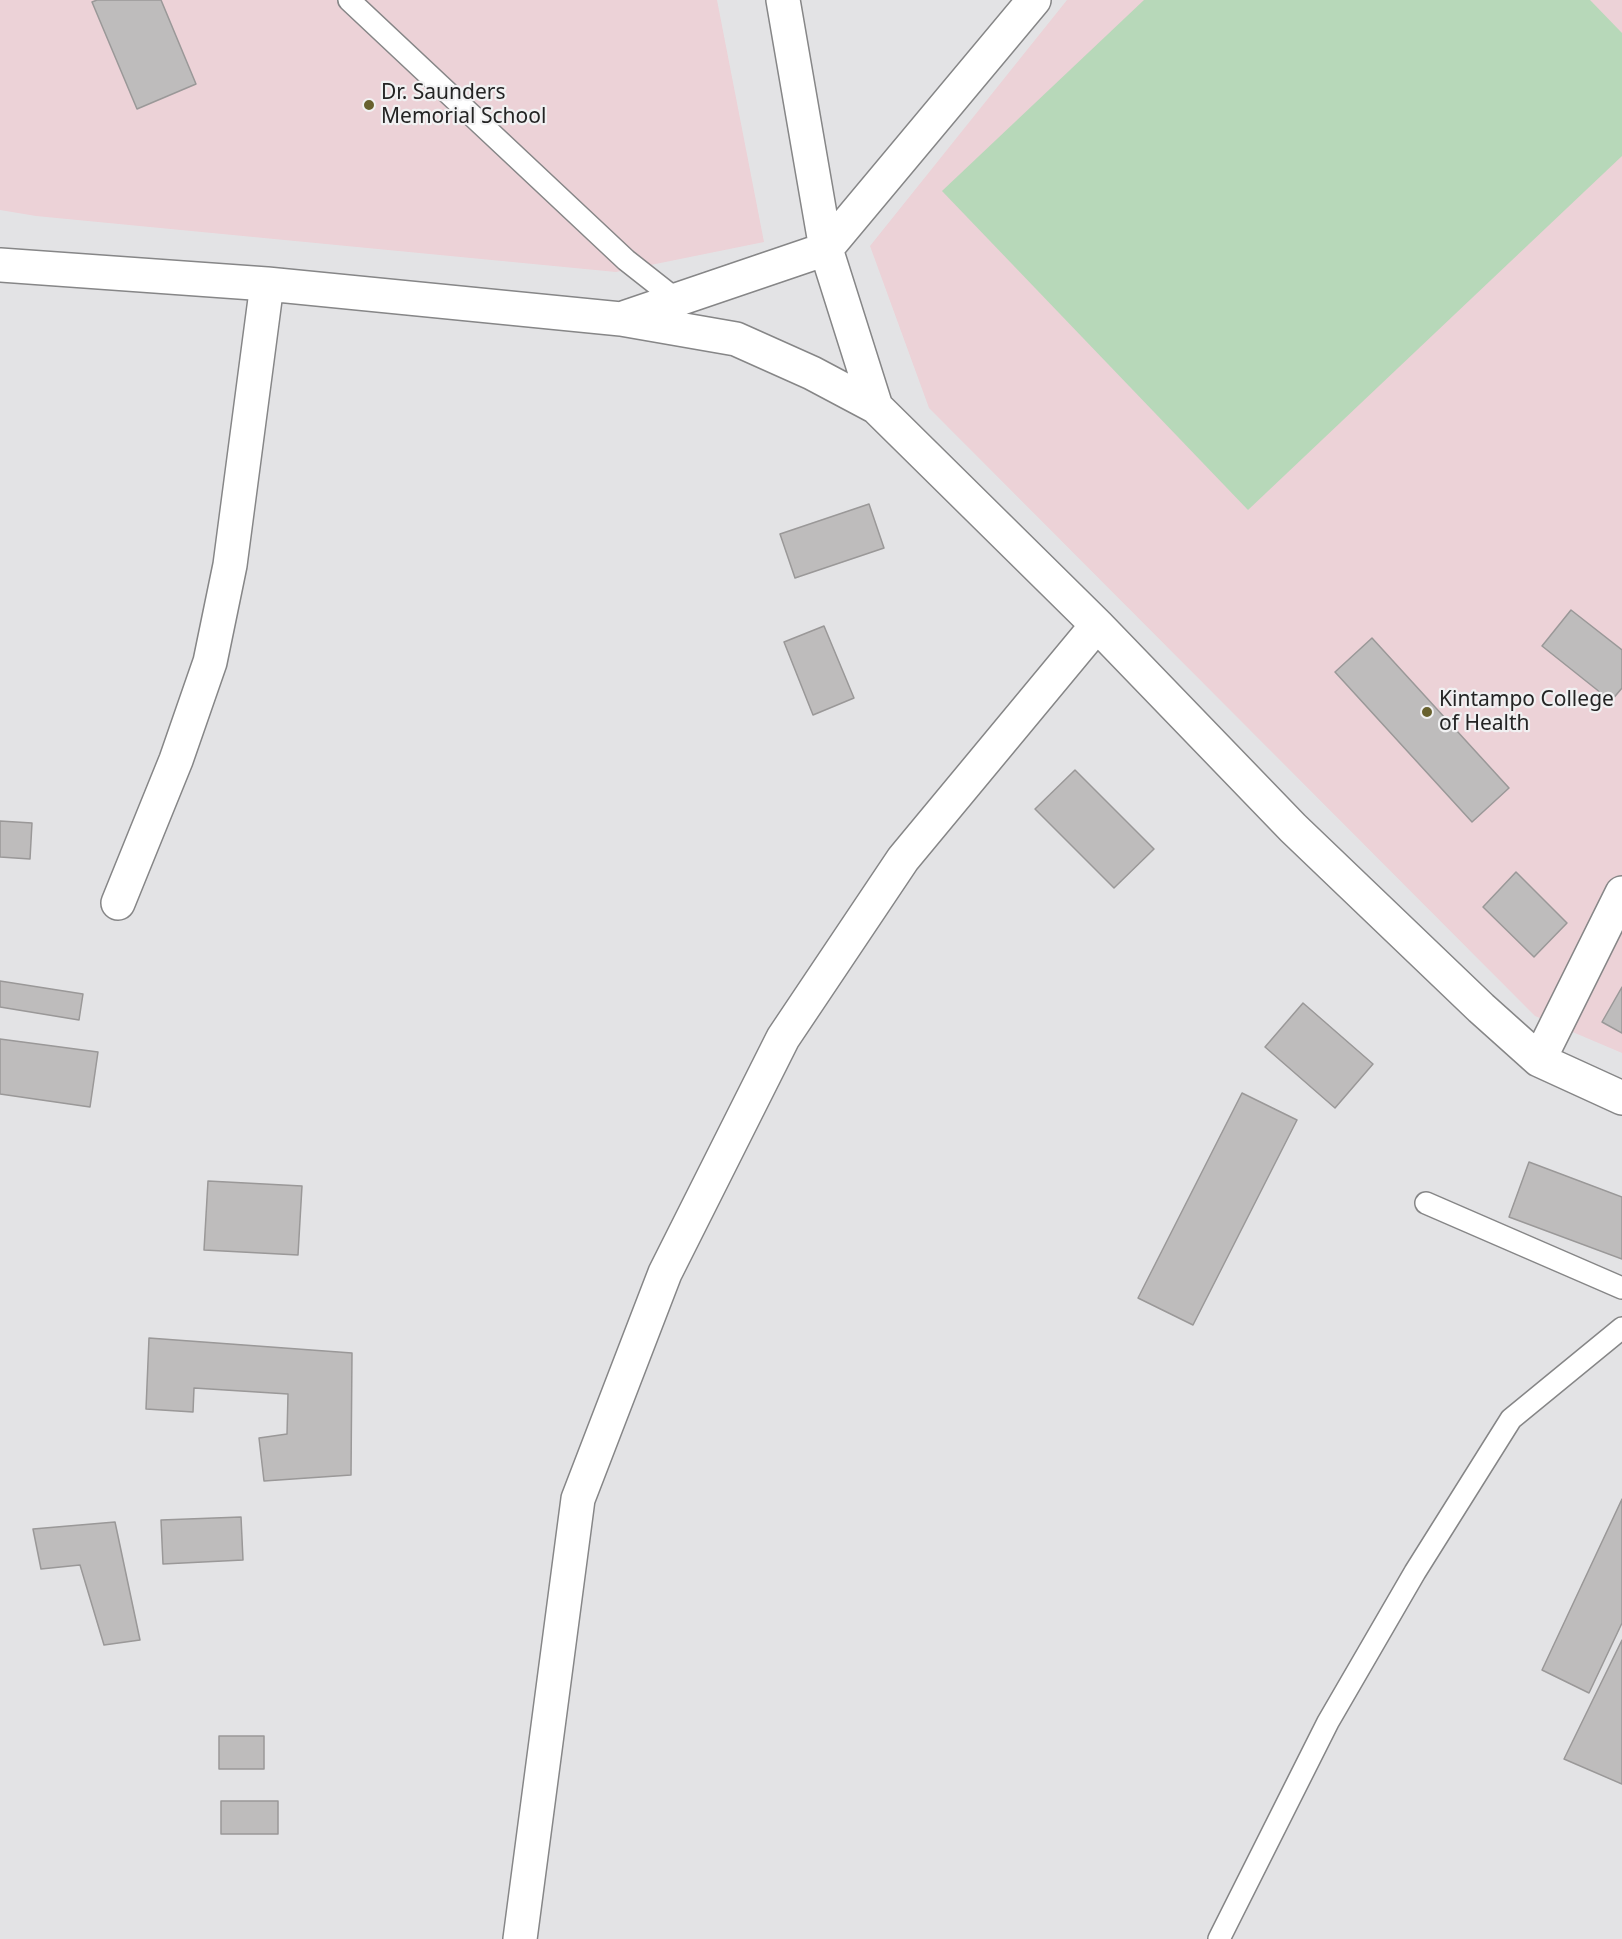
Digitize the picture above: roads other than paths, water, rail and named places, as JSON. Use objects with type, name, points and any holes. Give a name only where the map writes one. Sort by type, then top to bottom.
[{"type":"street","points":[[783,0],[826,249],[876,406]]},
{"type":"street","points":[[621,319],[826,249],[1034,0]]},
{"type":"street","points":[[0,265],[267,285],[621,319],[736,339],[876,406],[1097,625],[1293,828],[1481,1008],[1539,1060],[1622,1098]]},
{"type":"street","points":[[118,903],[176,760],[210,662],[230,565],[267,285]]},
{"type":"street","points":[[520,1939],[578,1499],[665,1274],[783,1038],[903,858],[1097,625]]},
{"type":"street","points":[[1539,1060],[1622,893]]},
{"type":"lane","points":[[349,0],[626,260],[678,301]]},
{"type":"lane","points":[[1426,1203],[1622,1288]]},
{"type":"lane","points":[[1219,1939],[1328,1722],[1415,1572],[1511,1419],[1622,1328]]},
{"type":"place","name":"Dr. Saunders Memorial School","points":[[369,105]]},
{"type":"place","name":"Kintampo College of Health","points":[[1427,712]]}]
